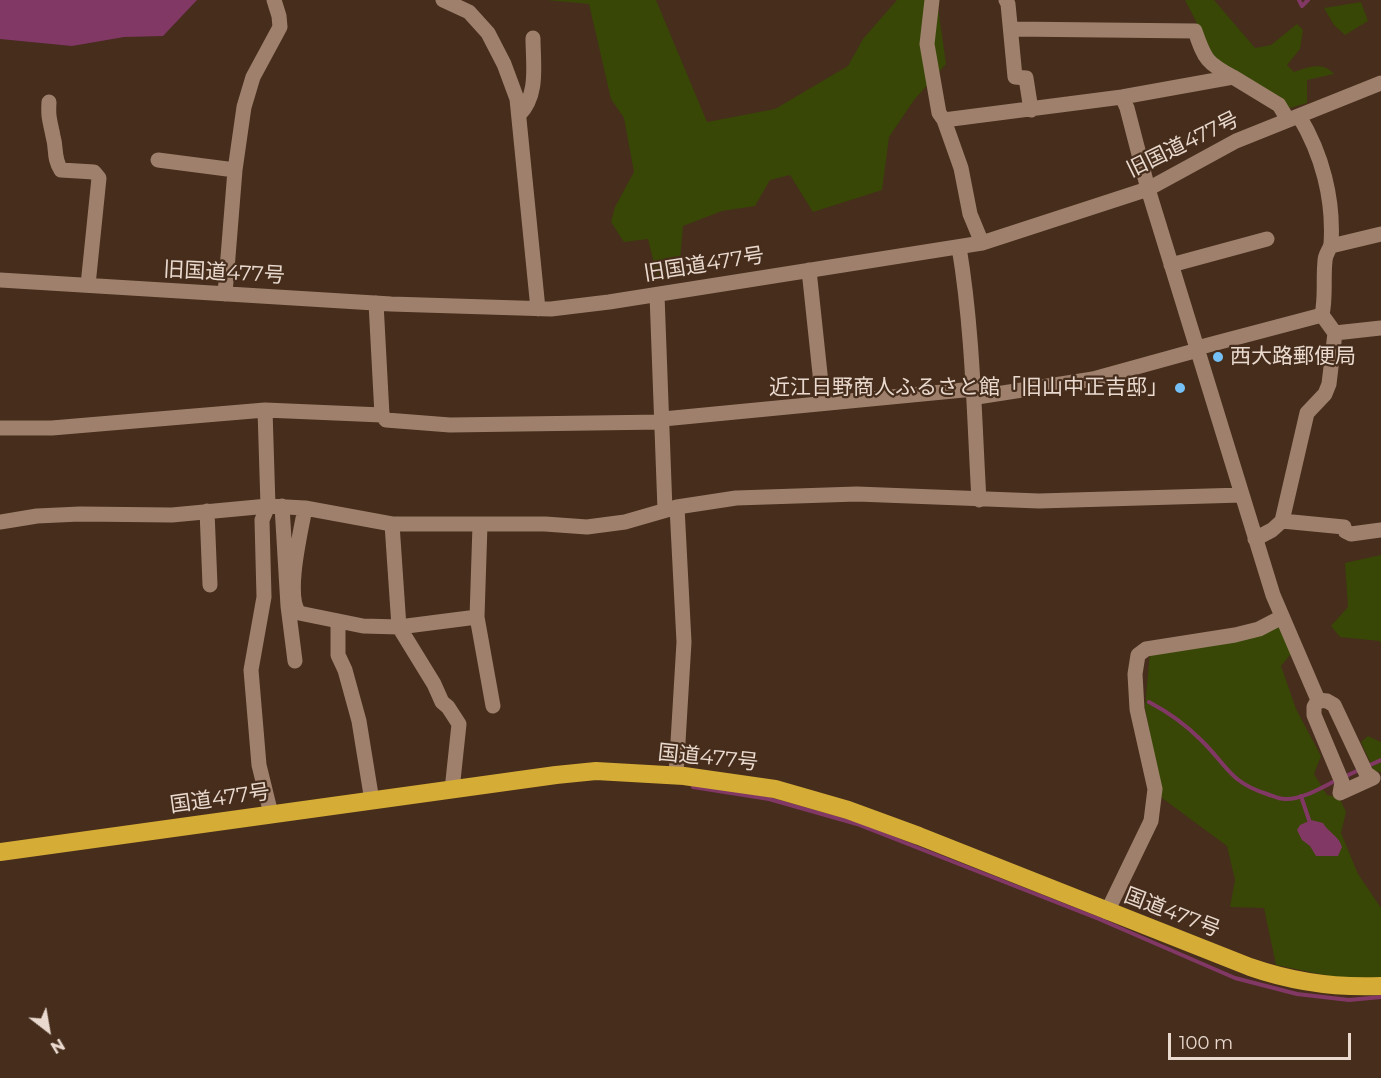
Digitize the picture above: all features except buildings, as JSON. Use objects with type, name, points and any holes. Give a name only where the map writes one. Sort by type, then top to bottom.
[{"type":"highway","name":"国道477号","points":[[0,852],[556,775],[596,771],[676,776],[775,789],[848,810],[1277,976],[1314,984],[1351,987],[1381,986]]},
{"type":"street","points":[[225,294],[235,170],[244,107],[253,77],[280,27],[274,0]]},
{"type":"street","points":[[443,0],[469,12],[488,33],[504,64],[517,99],[538,309]]},
{"type":"street","points":[[933,0],[927,44],[939,113],[944,120],[961,168],[970,213],[982,243]]},
{"type":"street","points":[[1006,0],[1015,77],[1026,78],[1031,110]]},
{"type":"street","points":[[1011,29],[1195,31],[1202,54],[1211,65],[1278,105],[1306,128],[1327,183],[1330,212],[1330,246],[1325,258],[1326,298],[1322,315],[1335,333],[1329,384],[1325,394],[1307,413],[1282,521],[1272,530],[1255,539]]},
{"type":"street","points":[[519,115],[527,107],[533,88],[533,38]]},
{"type":"street","points":[[944,120],[1122,97],[1233,77]]},
{"type":"street","name":"旧国道477号","points":[[0,280],[376,303],[538,309],[565,308],[657,295],[982,243],[1148,189],[1236,141],[1381,83]]},
{"type":"street","points":[[1122,97],[1171,265],[1273,595],[1318,700]]},
{"type":"street","points":[[49,102],[48,120],[54,138],[55,160],[62,170],[94,172],[99,178],[88,285]]},
{"type":"street","points":[[158,160],[235,170]]},
{"type":"street","points":[[1330,246],[1381,234]]},
{"type":"street","points":[[1171,265],[1267,239]]},
{"type":"street","points":[[959,247],[968,297],[979,500]]},
{"type":"street","points":[[809,270],[823,402]]},
{"type":"street","points":[[657,295],[663,421],[684,642],[676,776]]},
{"type":"street","points":[[376,303],[382,415],[386,420],[450,425],[663,421],[823,402],[974,391]]},
{"type":"street","points":[[974,391],[976,397],[1093,379],[1322,315]]},
{"type":"street","points":[[1335,333],[1381,328]]},
{"type":"street","points":[[0,428],[52,428],[265,410],[382,415]]},
{"type":"street","points":[[265,410],[295,662]]},
{"type":"street","points":[[0,522],[48,516],[172,515],[275,506],[305,508],[392,524],[544,524],[588,527],[625,522],[671,509],[736,498],[857,494],[1039,501],[1242,495]]},
{"type":"street","points":[[271,814],[259,765],[251,670],[264,597],[262,520],[275,506]]},
{"type":"street","points":[[305,508],[294,571],[294,607],[299,613],[363,626],[399,627],[477,617]]},
{"type":"street","points":[[207,511],[210,585]]},
{"type":"street","points":[[1282,521],[1344,527],[1351,534],[1381,530]]},
{"type":"street","points":[[392,524],[399,627],[434,684],[442,702],[459,724],[452,790]]},
{"type":"street","points":[[480,525],[477,617],[493,706]]},
{"type":"street","points":[[1107,912],[1151,821],[1155,789],[1137,709],[1135,666],[1138,655],[1146,648],[1259,629],[1282,617]]},
{"type":"street","points":[[338,621],[338,655],[345,670],[359,722],[372,801]]},
{"type":"street","points":[[1318,700],[1334,705],[1364,768],[1373,778],[1340,793],[1340,778],[1314,715],[1314,706],[1318,700]]},
{"type":"green space","points":[[547,0],[656,0],[707,122],[775,109],[848,66],[863,39],[897,0],[937,0],[946,64],[914,100],[889,137],[882,190],[813,212],[790,175],[770,180],[755,206],[722,211],[683,226],[679,272],[657,275],[648,239],[624,242],[611,222],[615,207],[634,172],[624,118],[611,99],[589,4]]},
{"type":"green space","points":[[1185,0],[1214,0],[1255,48],[1271,45],[1297,24],[1303,30],[1300,49],[1287,65],[1294,72],[1320,66],[1334,74],[1307,80],[1307,103],[1290,108],[1265,90],[1219,66]]},
{"type":"green space","points":[[1361,2],[1368,21],[1345,35],[1334,25],[1324,8]]},
{"type":"green space","points":[[1381,555],[1381,644],[1380,641],[1340,637],[1331,626],[1348,607],[1345,563]]},
{"type":"green space","points":[[1280,624],[1291,654],[1281,666],[1296,709],[1321,756],[1314,774],[1327,795],[1339,797],[1346,812],[1341,833],[1358,874],[1381,908],[1381,978],[1344,979],[1276,965],[1264,908],[1230,907],[1235,880],[1227,846],[1162,798],[1145,707],[1150,652]]},
{"type":"green space","points":[[1368,736],[1381,742],[1381,772],[1374,771],[1361,742]]},
{"type":"shaded area","points":[[0,0],[197,0],[163,36],[124,37],[72,46],[0,39]]},
{"type":"shaded area","points":[[1311,820],[1323,823],[1339,840],[1342,847],[1338,856],[1316,856],[1310,846],[1302,840],[1297,830],[1300,825]]},
{"type":"waterway","points":[[1299,0],[1302,6],[1308,0]]},
{"type":"waterway","points":[[1149,702],[1170,714],[1189,729],[1236,778],[1254,789],[1278,798],[1291,799],[1337,780]]},
{"type":"waterway","points":[[1368,766],[1381,760]]},
{"type":"waterway","points":[[1344,777],[1361,769]]},
{"type":"waterway","points":[[693,787],[769,799],[857,824],[1099,919],[1235,978],[1297,994],[1349,1000],[1381,997]]},
{"type":"waterway","points":[[1301,796],[1309,820]]},
{"type":"place","name":"西大路郵便局","points":[[1218,357]]},
{"type":"place","name":"近江日野商人ふるさと館「旧山中正吉邸」","points":[[1180,388]]}]
